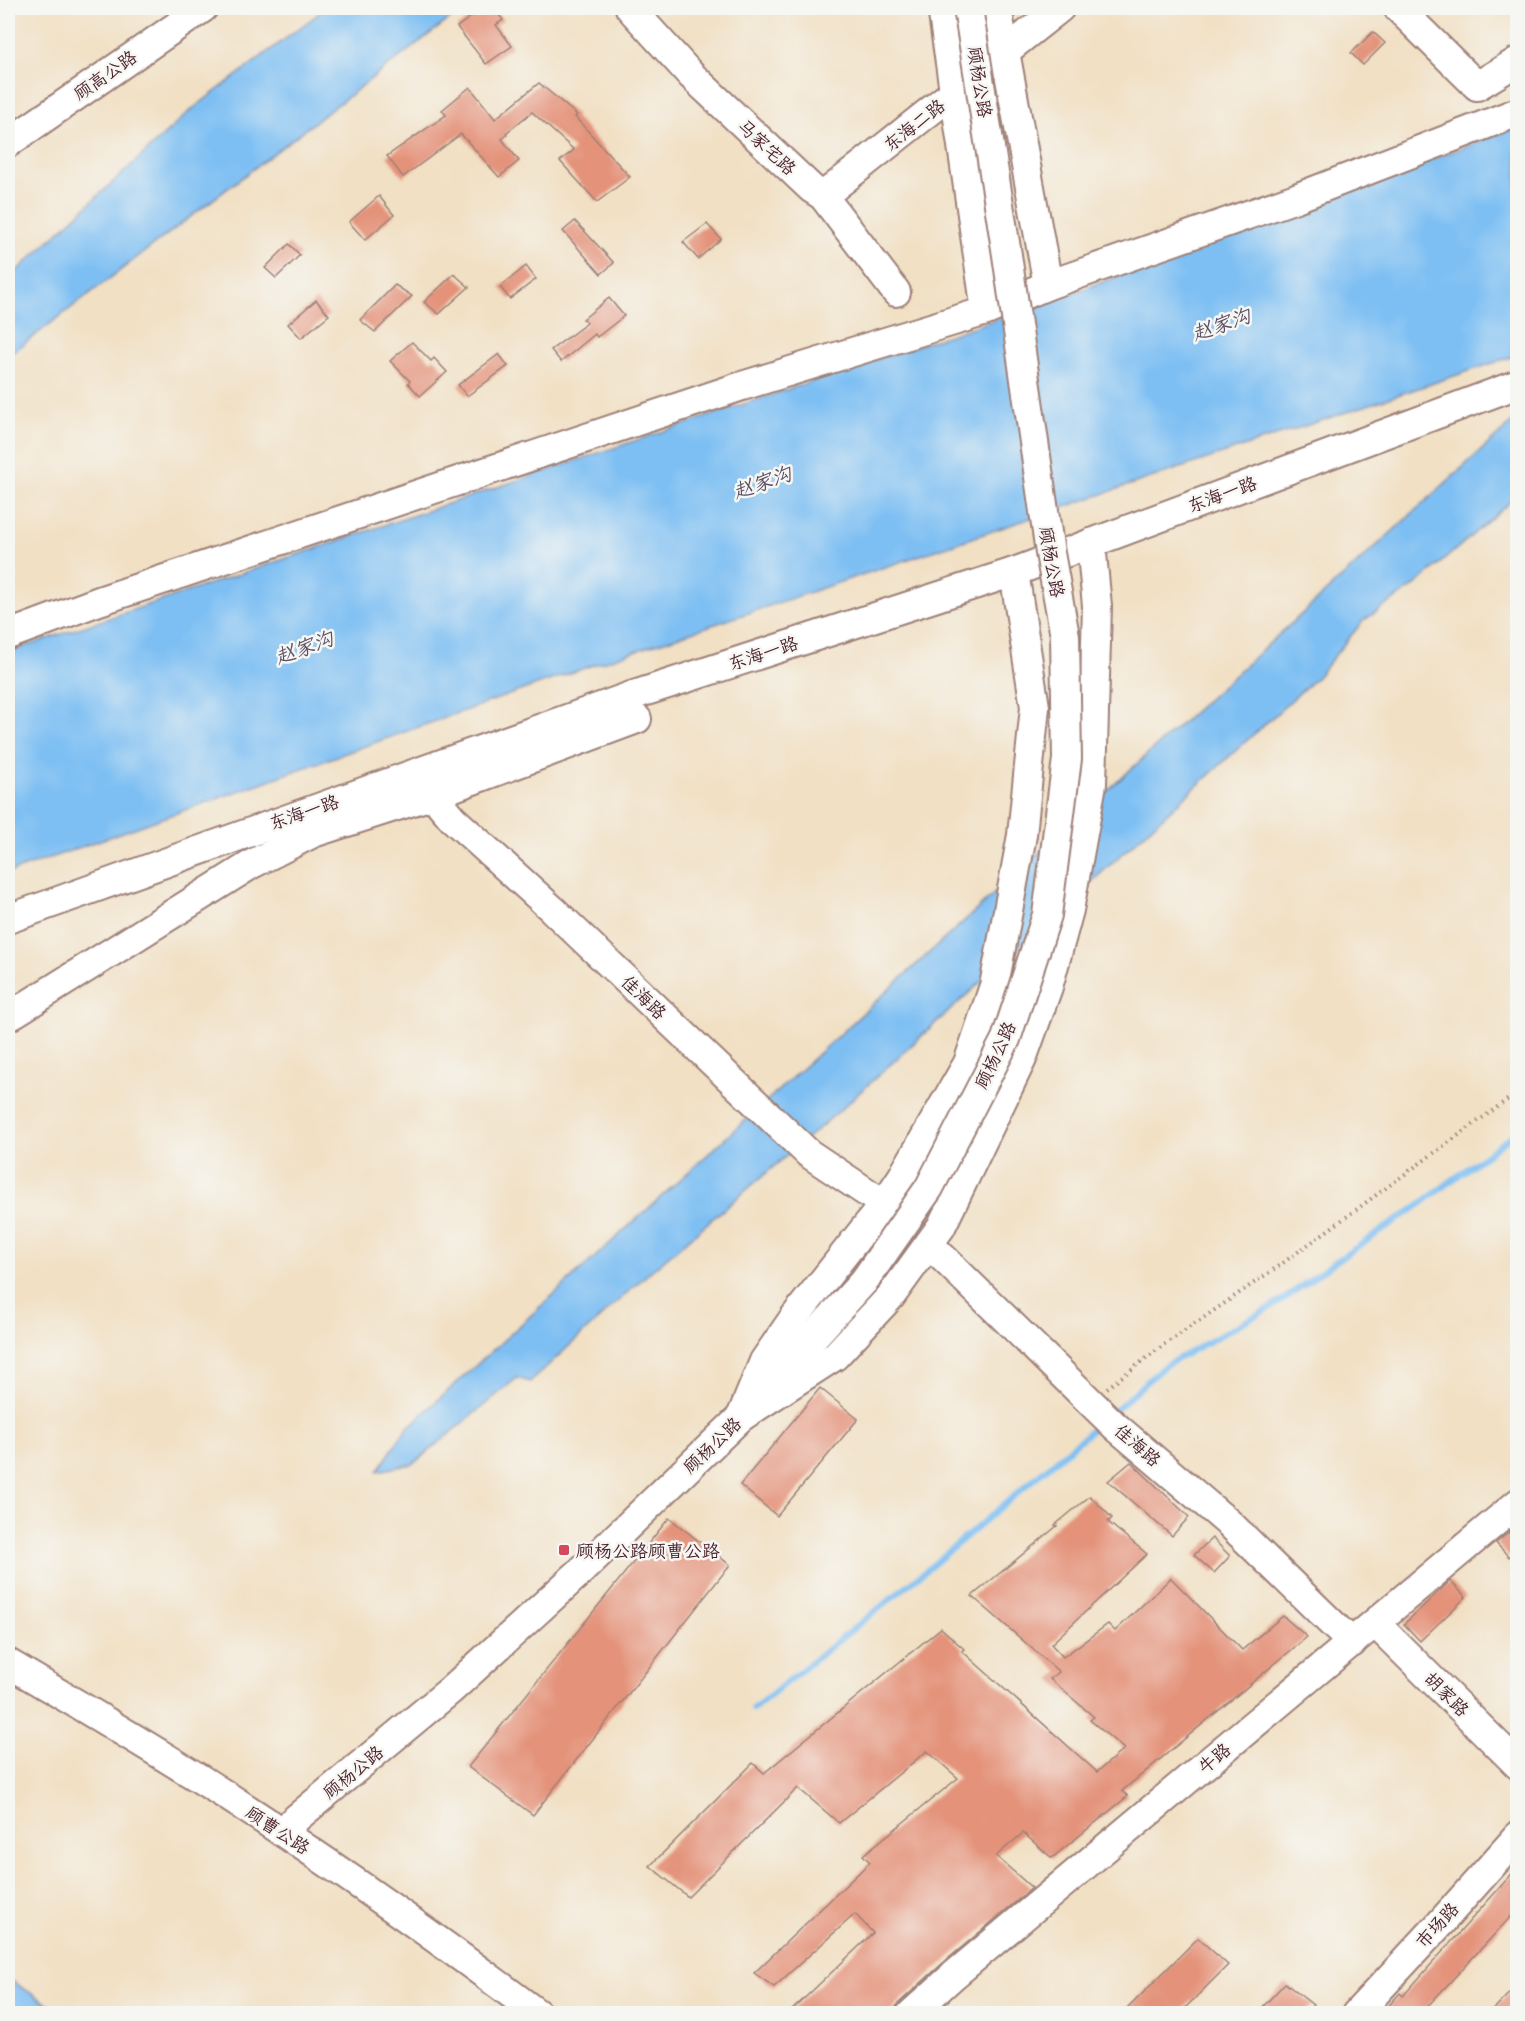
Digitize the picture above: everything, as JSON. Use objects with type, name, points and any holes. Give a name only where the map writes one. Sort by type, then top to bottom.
[{"type":"street","name":"顾高公路","points":[[8,143],[203,8]]},
{"type":"street","name":"马家宅路","points":[[630,8],[691,75],[812,189],[823,196],[896,292]]},
{"type":"street","points":[[942,8],[986,310]]},
{"type":"street","name":"顾杨公路","points":[[281,1831],[452,1689],[581,1571],[741,1417],[864,1281],[929,1188],[1006,1040],[1047,915],[1067,759],[1065,636],[1050,553],[1007,255],[968,8]]},
{"type":"street","points":[[997,8],[1048,285]]},
{"type":"street","name":"东海二路","points":[[823,196],[1060,8]]},
{"type":"street","points":[[1398,8],[1477,86],[1518,62]]},
{"type":"street","points":[[8,635],[99,601],[731,390],[986,310],[1048,285],[1296,198],[1518,112]]},
{"type":"street","name":"东海一路","points":[[8,919],[273,823],[436,780],[632,696],[1014,572],[1518,384]]},
{"type":"street","points":[[741,1417],[835,1356],[891,1296],[941,1227],[1022,1059],[1048,987],[1069,910],[1092,784],[1097,606],[1091,543]]},
{"type":"street","points":[[741,1417],[764,1361],[793,1319],[884,1204],[902,1177],[968,1063],[994,986],[1022,835],[1035,707],[1014,572]]},
{"type":"street","points":[[8,1017],[252,864],[313,833],[436,780],[638,719]]},
{"type":"street","name":"佳海路","points":[[436,780],[441,805],[453,819],[552,909],[807,1153],[884,1204]]},
{"type":"street","name":"佳海路","points":[[929,1244],[1115,1426],[1231,1526],[1352,1643]]},
{"type":"street","name":"牛路","points":[[911,2013],[1518,1503]]},
{"type":"street","name":"胡家路","points":[[1375,1623],[1518,1766]]},
{"type":"street","name":"顾曹公路","points":[[8,1663],[160,1754],[281,1831],[434,1936],[538,2013]]},
{"type":"street","name":"市场路","points":[[1356,2013],[1518,1836]]},
{"type":"path","points":[[1090,1401],[1161,1347],[1280,1265],[1518,1092]]},
{"type":"water","points":[[326,8],[464,8],[8,356],[8,279],[191,110]]},
{"type":"water","name":"赵家沟","points":[[1517,127],[1517,355],[593,665],[8,873],[8,652],[1038,305]]},
{"type":"water","points":[[1517,418],[1517,496],[1413,587],[1363,621],[1318,676],[838,1112],[651,1271],[530,1382],[517,1378],[413,1464],[378,1471],[406,1429]]},
{"type":"water","points":[[8,1979],[63,2013],[8,2013]]},
{"type":"building","points":[[483,8],[494,8],[503,20],[496,25],[512,46],[486,64],[457,27]]},
{"type":"building","points":[[1373,32],[1385,43],[1363,65],[1351,53]]},
{"type":"building","points":[[539,83],[577,115],[575,117],[630,177],[597,202],[560,161],[574,150],[532,112],[502,139],[519,161],[499,177],[461,134],[403,177],[387,156],[446,115],[442,110],[470,87],[495,119]]},
{"type":"building","points":[[379,196],[394,215],[365,240],[349,222]]},
{"type":"building","points":[[575,221],[614,263],[601,274],[563,231]]},
{"type":"building","points":[[707,224],[721,239],[698,259],[683,242]]},
{"type":"building","points":[[289,244],[300,255],[276,278],[265,268]]},
{"type":"building","points":[[526,266],[536,279],[510,299],[500,287]]},
{"type":"building","points":[[454,274],[469,287],[439,314],[424,302]]},
{"type":"building","points":[[395,285],[412,296],[375,332],[360,320]]},
{"type":"building","points":[[609,298],[624,316],[597,337],[595,334],[561,362],[551,350],[587,323],[583,319]]},
{"type":"building","points":[[316,300],[329,315],[301,338],[288,324]]},
{"type":"building","points":[[412,342],[431,361],[434,358],[447,372],[420,396],[408,383],[410,381],[390,361]]},
{"type":"building","points":[[499,354],[508,366],[467,396],[458,385]]},
{"type":"building","points":[[820,1388],[858,1419],[777,1516],[740,1485]]},
{"type":"building","points":[[1131,1462],[1189,1517],[1172,1536],[1108,1481]]},
{"type":"building","points":[[1090,1496],[1112,1518],[1108,1522],[1147,1554],[1051,1644],[1063,1657],[1108,1624],[1115,1631],[1171,1578],[1242,1650],[1283,1616],[1307,1637],[1122,1791],[1128,1796],[1052,1858],[1023,1833],[996,1856],[1032,1888],[943,1963],[891,2013],[789,2013],[873,1933],[855,1914],[774,1987],[754,1973],[870,1862],[863,1855],[958,1778],[927,1751],[839,1823],[798,1788],[688,1897],[650,1866],[753,1763],[764,1773],[941,1628],[964,1649],[962,1651],[1097,1772],[1124,1749],[1090,1720],[1094,1717],[1050,1679],[1059,1672],[972,1596]]},
{"type":"building","points":[[669,1518],[730,1565],[533,1815],[468,1767]]},
{"type":"building","points":[[1518,1525],[1518,1549],[1509,1557],[1496,1543]]},
{"type":"building","points":[[1212,1538],[1230,1556],[1214,1573],[1194,1555]]},
{"type":"building","points":[[1450,1581],[1466,1597],[1420,1641],[1404,1624]]},
{"type":"building","points":[[1518,1867],[1518,1909],[1422,2012],[1424,2013],[1382,2013],[1400,1993],[1403,1996]]},
{"type":"building","points":[[1198,1938],[1228,1965],[1180,2013],[1123,2013]]},
{"type":"building","points":[[1285,1983],[1313,2005],[1304,2013],[1257,2013]]},
{"type":"building","points":[[1518,1984],[1518,2013],[1490,2013]]},
{"type":"waterway","points":[[1112,1413],[1163,1367],[1280,1302],[1415,1208],[1518,1131]]},
{"type":"waterway","points":[[753,1709],[928,1569],[1100,1423]]},
{"type":"place","name":"顾杨公路顾曹公路","points":[[564,1550]]}]
